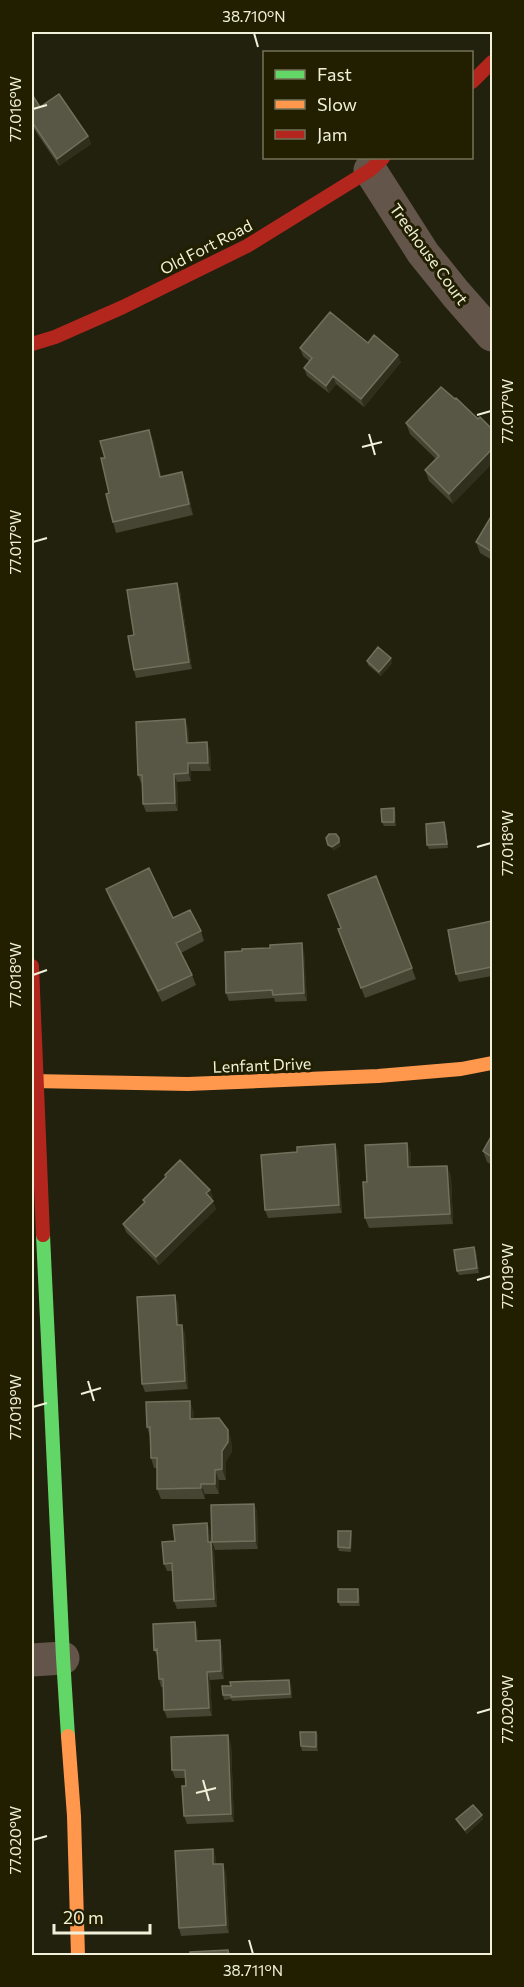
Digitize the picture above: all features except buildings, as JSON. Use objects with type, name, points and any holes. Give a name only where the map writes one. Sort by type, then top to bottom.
[{"type":"street","points":[[473,80],[492,62]]},
{"type":"street","name":"Treehouse Court","points":[[377,164],[423,253],[492,335]]},
{"type":"street","name":"Old Fort Road","points":[[32,344],[55,337],[123,307],[247,246],[377,164]]},
{"type":"street","points":[[32,966],[47,1659],[74,1816],[78,1956]]},
{"type":"street","name":"Lenfant Drive","points":[[34,1081],[107,1080],[188,1084],[378,1076],[461,1069],[492,1063]]},
{"type":"traffic: fast","points":[[43,1235],[68,1736]]},
{"type":"traffic: slow","points":[[32,1081],[188,1084],[378,1076],[461,1069],[492,1063]]},
{"type":"traffic: slow","points":[[68,1736],[74,1816],[78,1956]]},
{"type":"traffic: jam","points":[[473,81],[492,62]]},
{"type":"traffic: jam","points":[[32,344],[55,337],[123,307],[247,246],[370,170],[382,159]]},
{"type":"traffic: jam","points":[[32,966],[43,1235]]}]
